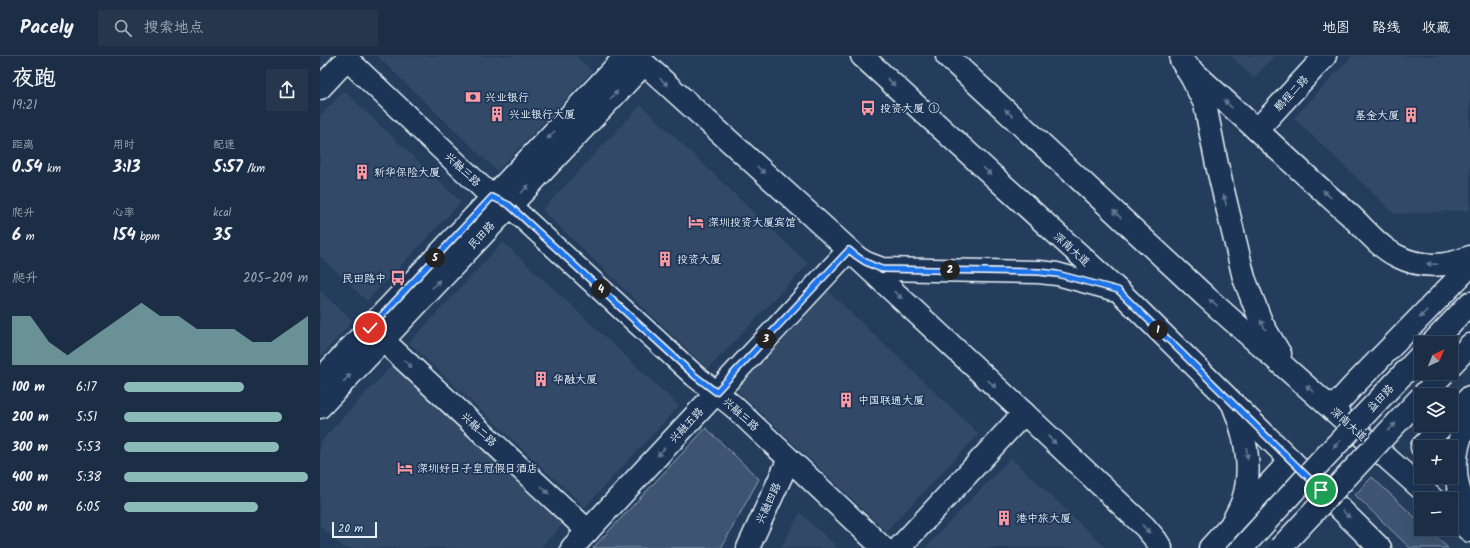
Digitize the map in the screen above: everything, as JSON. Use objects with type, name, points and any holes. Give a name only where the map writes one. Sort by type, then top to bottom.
[{"type":"main road","name":"深南大道","points":[[862,56],[1118,290],[1380,548]]},
{"type":"main road","name":"深南大道","points":[[948,56],[1206,297],[1425,492]]},
{"type":"main road","name":"鹏程二路","points":[[1257,130],[1325,56]]},
{"type":"main road","points":[[320,88],[347,58]]},
{"type":"main road","name":"兴融三路","points":[[347,58],[501,201],[695,376],[733,406],[883,548]]},
{"type":"main road","points":[[1179,58],[1192,78],[1205,104],[1217,165],[1244,278],[1262,324],[1289,370]]},
{"type":"main road","points":[[1179,58],[1368,232],[1396,255],[1415,262],[1434,265],[1454,262],[1470,257]]},
{"type":"main road","points":[[635,59],[854,254],[1145,527],[1161,548]]},
{"type":"main road","name":"民田路","points":[[320,407],[376,334],[635,59]]},
{"type":"main road","points":[[854,254],[874,266],[891,269],[1039,272],[1064,275],[1118,290]]},
{"type":"main road","name":"兴融五路","points":[[572,548],[716,392],[854,254]]},
{"type":"main road","points":[[1332,409],[1470,266]]},
{"type":"main road","points":[[1439,336],[1470,303]]},
{"type":"main road","name":"民田路","points":[[320,380],[376,334]]},
{"type":"main road","name":"兴融二路","points":[[376,334],[588,531]]},
{"type":"main road","points":[[1458,358],[1470,345]]},
{"type":"main road","name":"益田路","points":[[1242,548],[1414,362]]},
{"type":"main road","points":[[1430,388],[1437,380]]},
{"type":"main road","points":[[1458,410],[1470,397]]},
{"type":"main road","points":[[1231,525],[1243,501],[1248,475],[1247,452],[1243,428],[1232,402]]},
{"type":"main road","points":[[1280,548],[1414,405]]},
{"type":"main road","points":[[899,548],[1024,413]]},
{"type":"main road","points":[[1470,417],[1462,433],[1455,461],[1455,474],[1458,490],[1470,515]]},
{"type":"main road","points":[[1429,440],[1437,432]]},
{"type":"main road","points":[[1401,471],[1414,457]]},
{"type":"main road","name":"兴融四路","points":[[748,548],[790,459]]},
{"type":"main road","points":[[1210,548],[1291,460]]},
{"type":"main road","points":[[1458,521],[1470,531]]},
{"type":"shaded area","name":"兴业银行大厦","points":[[377,56],[576,56],[592,71],[497,171]]},
{"type":"shaded area","points":[[1231,56],[1275,56],[1254,78]]},
{"type":"shaded area","points":[[1352,56],[1470,56],[1470,210],[1395,214],[1294,118]]},
{"type":"shaded area","name":"新华保险大厦","points":[[344,91],[461,202],[367,301],[320,256],[320,116]]},
{"type":"shaded area","points":[[641,105],[808,264],[708,369],[542,210]]},
{"type":"shaded area","name":"华融大厦","points":[[503,242],[679,406],[585,507],[409,343]]},
{"type":"shaded area","points":[[320,291],[353,321],[320,357]]},
{"type":"shaded area","name":"中国联通大厦","points":[[828,291],[979,434],[886,531],[736,389]]},
{"type":"shaded area","points":[[395,362],[566,521],[540,548],[344,548],[320,526],[320,442]]},
{"type":"shaded area","points":[[706,428],[759,479],[721,548],[593,548]]},
{"type":"shaded area","points":[[1011,458],[1106,548],[925,548]]},
{"type":"shaded area","points":[[1372,477],[1414,516],[1414,536],[1435,536],[1448,548],[1410,548],[1355,495]]},
{"type":"shaded area","points":[[800,513],[838,548],[781,548]]},
{"type":"place","name":"兴业银行","points":[[473,97]]},
{"type":"place","name":"投资大厦 ①","points":[[868,108]]},
{"type":"place","name":"兴业银行大厦","points":[[497,114]]},
{"type":"place","name":"基金大厦","points":[[1411,115]]},
{"type":"place","name":"新华保险大厦","points":[[362,172]]},
{"type":"place","name":"深圳投资大厦宾馆","points":[[696,222]]},
{"type":"place","name":"投资大厦","points":[[665,259]]},
{"type":"place","name":"民田路中","points":[[398,278]]},
{"type":"place","name":"华融大厦","points":[[541,379]]},
{"type":"place","name":"中国联通大厦","points":[[846,400]]},
{"type":"place","name":"深圳好日子皇冠假日酒店","points":[[405,468]]},
{"type":"place","name":"港中旅大厦","points":[[1004,518]]},
{"type":"route","points":[[370,328],[492,197],[509,205],[695,376],[716,392],[849,250],[866,263],[882,269],[1039,272],[1057,274],[1118,290],[1321,490]]}]
